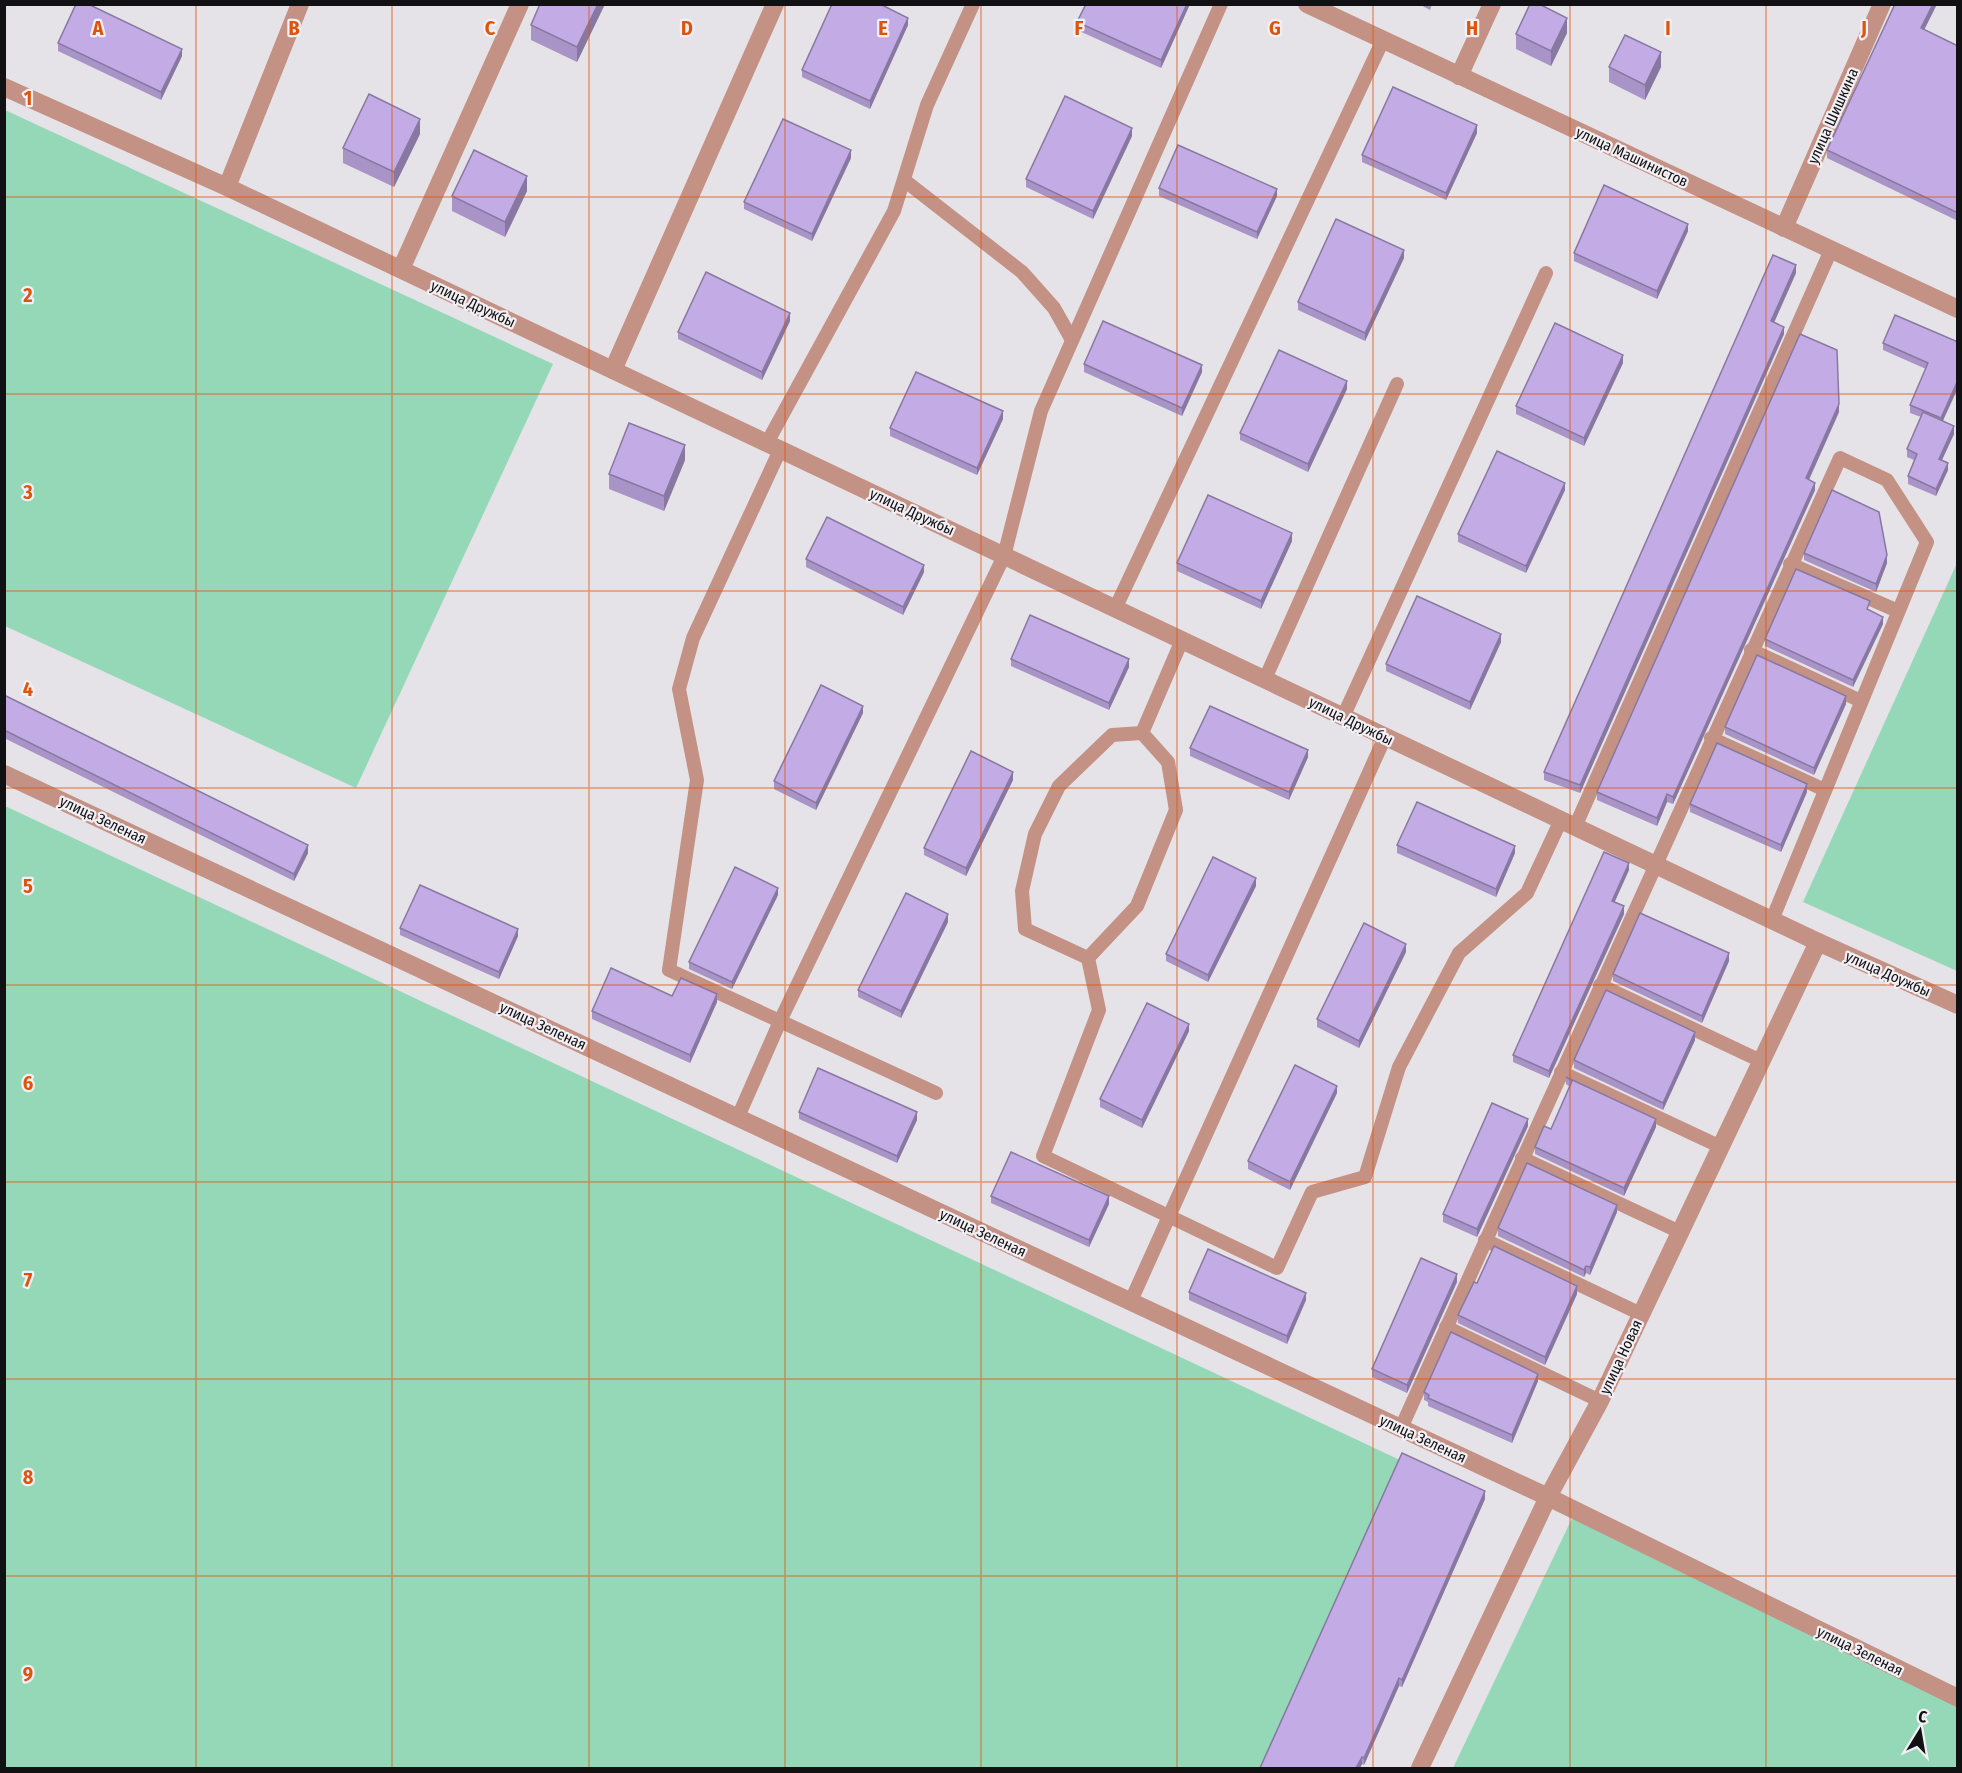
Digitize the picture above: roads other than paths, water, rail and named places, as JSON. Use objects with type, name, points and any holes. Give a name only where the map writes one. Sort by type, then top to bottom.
[{"type":"street","points":[[227,187],[300,4]]},
{"type":"street","points":[[401,269],[520,4]]},
{"type":"street","points":[[613,370],[775,4]]},
{"type":"street","name":"улица Машинистов","points":[[1307,4],[1958,309]]},
{"type":"street","points":[[1459,75],[1492,4]]},
{"type":"street","name":"улица Шишкина","points":[[1784,228],[1882,4]]},
{"type":"street","name":"улица Дружбы","points":[[4,87],[227,187],[401,269],[1818,942]]},
{"type":"street","name":"улица Зеленая","points":[[4,774],[1548,1497],[1958,1698]]},
{"type":"street","name":"улица Доужбы","points":[[1818,942],[1958,1005]]},
{"type":"street","name":"улица Новая","points":[[1420,1768],[1548,1497],[1600,1401],[1818,942]]},
{"type":"lane","points":[[936,1093],[781,1019],[669,970],[697,780],[679,689],[693,638],[774,446],[894,212],[927,105],[973,4]]},
{"type":"lane","points":[[738,1118],[781,1019],[1004,556],[1041,411],[1221,4]]},
{"type":"lane","points":[[1116,609],[1383,40]]},
{"type":"lane","points":[[904,180],[1022,272],[1054,308],[1072,340]]},
{"type":"lane","points":[[1088,958],[1099,1010],[1043,1156],[1277,1268],[1312,1192],[1365,1177],[1399,1067],[1459,953],[1527,893],[1568,824],[1832,250]]},
{"type":"lane","points":[[1343,717],[1546,273]]},
{"type":"lane","points":[[1265,680],[1397,384]]},
{"type":"lane","points":[[1401,1428],[1711,738],[1840,458],[1887,480],[1927,542],[1772,920]]},
{"type":"lane","points":[[1790,564],[1898,611]]},
{"type":"lane","points":[[1142,733],[1182,640]]},
{"type":"lane","points":[[1751,650],[1861,701]]},
{"type":"lane","points":[[1088,958],[1025,929],[1022,891],[1035,834],[1059,786],[1112,735],[1142,733]]},
{"type":"lane","points":[[1088,958],[1137,906],[1176,810],[1168,762],[1142,733]]},
{"type":"lane","points":[[1130,1303],[1385,737]]},
{"type":"lane","points":[[1711,738],[1825,790]]},
{"type":"lane","points":[[1600,985],[1761,1061]]},
{"type":"lane","points":[[1561,1072],[1720,1147]]},
{"type":"lane","points":[[1522,1158],[1680,1232]]},
{"type":"lane","points":[[1485,1240],[1641,1314]]},
{"type":"lane","points":[[1446,1328],[1600,1401]]}]
